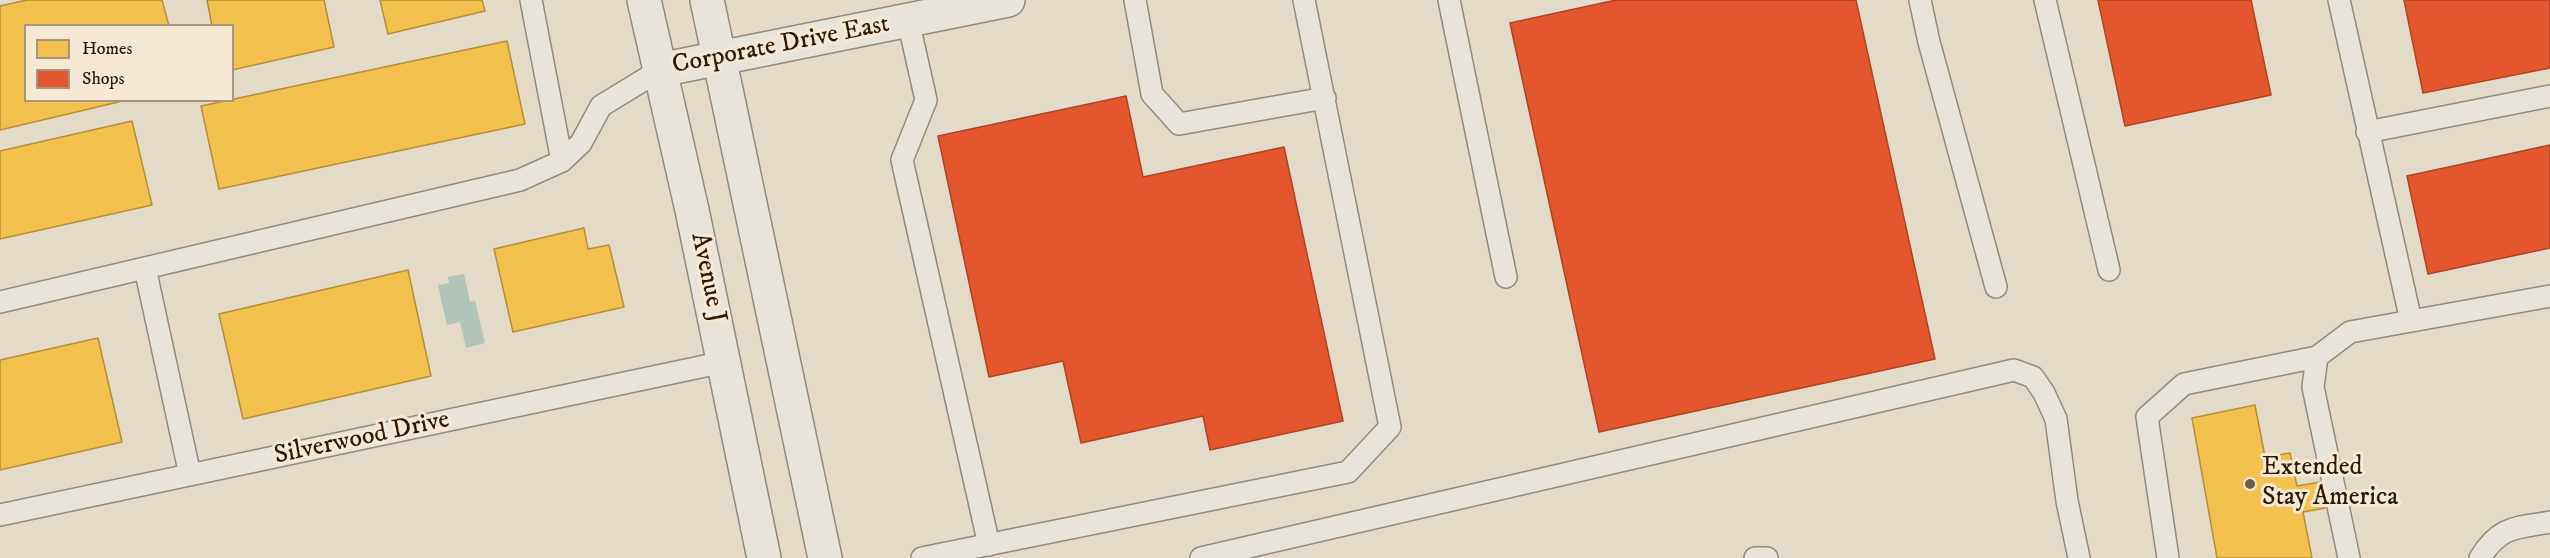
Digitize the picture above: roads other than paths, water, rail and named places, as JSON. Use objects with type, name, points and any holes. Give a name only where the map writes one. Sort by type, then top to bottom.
[{"type":"street","name":"Avenue J","points":[[644,0],[724,362],[764,558]]},
{"type":"street","points":[[707,0],[825,558]]},
{"type":"street","name":"Corporate Drive East","points":[[660,70],[1008,0]]},
{"type":"lane","points":[[531,0],[562,161]]},
{"type":"lane","points":[[1135,0],[1152,94],[1179,124],[1325,98]]},
{"type":"lane","points":[[922,558],[1348,472],[1390,427],[1304,0]]},
{"type":"lane","points":[[1449,0],[1506,277]]},
{"type":"lane","points":[[1920,0],[1929,42],[1996,287]]},
{"type":"lane","points":[[2045,0],[2109,270]]},
{"type":"lane","points":[[2339,0],[2410,321]]},
{"type":"lane","points":[[908,20],[926,100],[902,160],[989,545]]},
{"type":"lane","points":[[0,302],[520,180],[562,161],[581,143],[601,106],[660,70]]},
{"type":"lane","points":[[2367,132],[2550,96]]},
{"type":"lane","points":[[145,268],[190,475]]},
{"type":"lane","points":[[2168,558],[2147,417],[2184,384],[2317,357],[2350,332],[2550,296]]},
{"type":"lane","points":[[2317,357],[2313,387],[2349,558]]},
{"type":"lane","name":"Silverwood Drive","points":[[0,515],[724,362]]},
{"type":"lane","points":[[1201,558],[2014,370],[2033,377],[2044,393],[2056,419],[2067,501],[2079,558]]},
{"type":"lane","points":[[2480,558],[2490,543],[2506,530],[2550,522]]},
{"type":"lane","points":[[1755,558],[1767,558]]},
{"type":"place","name":"Extended Stay America","points":[[2250,484]]}]
